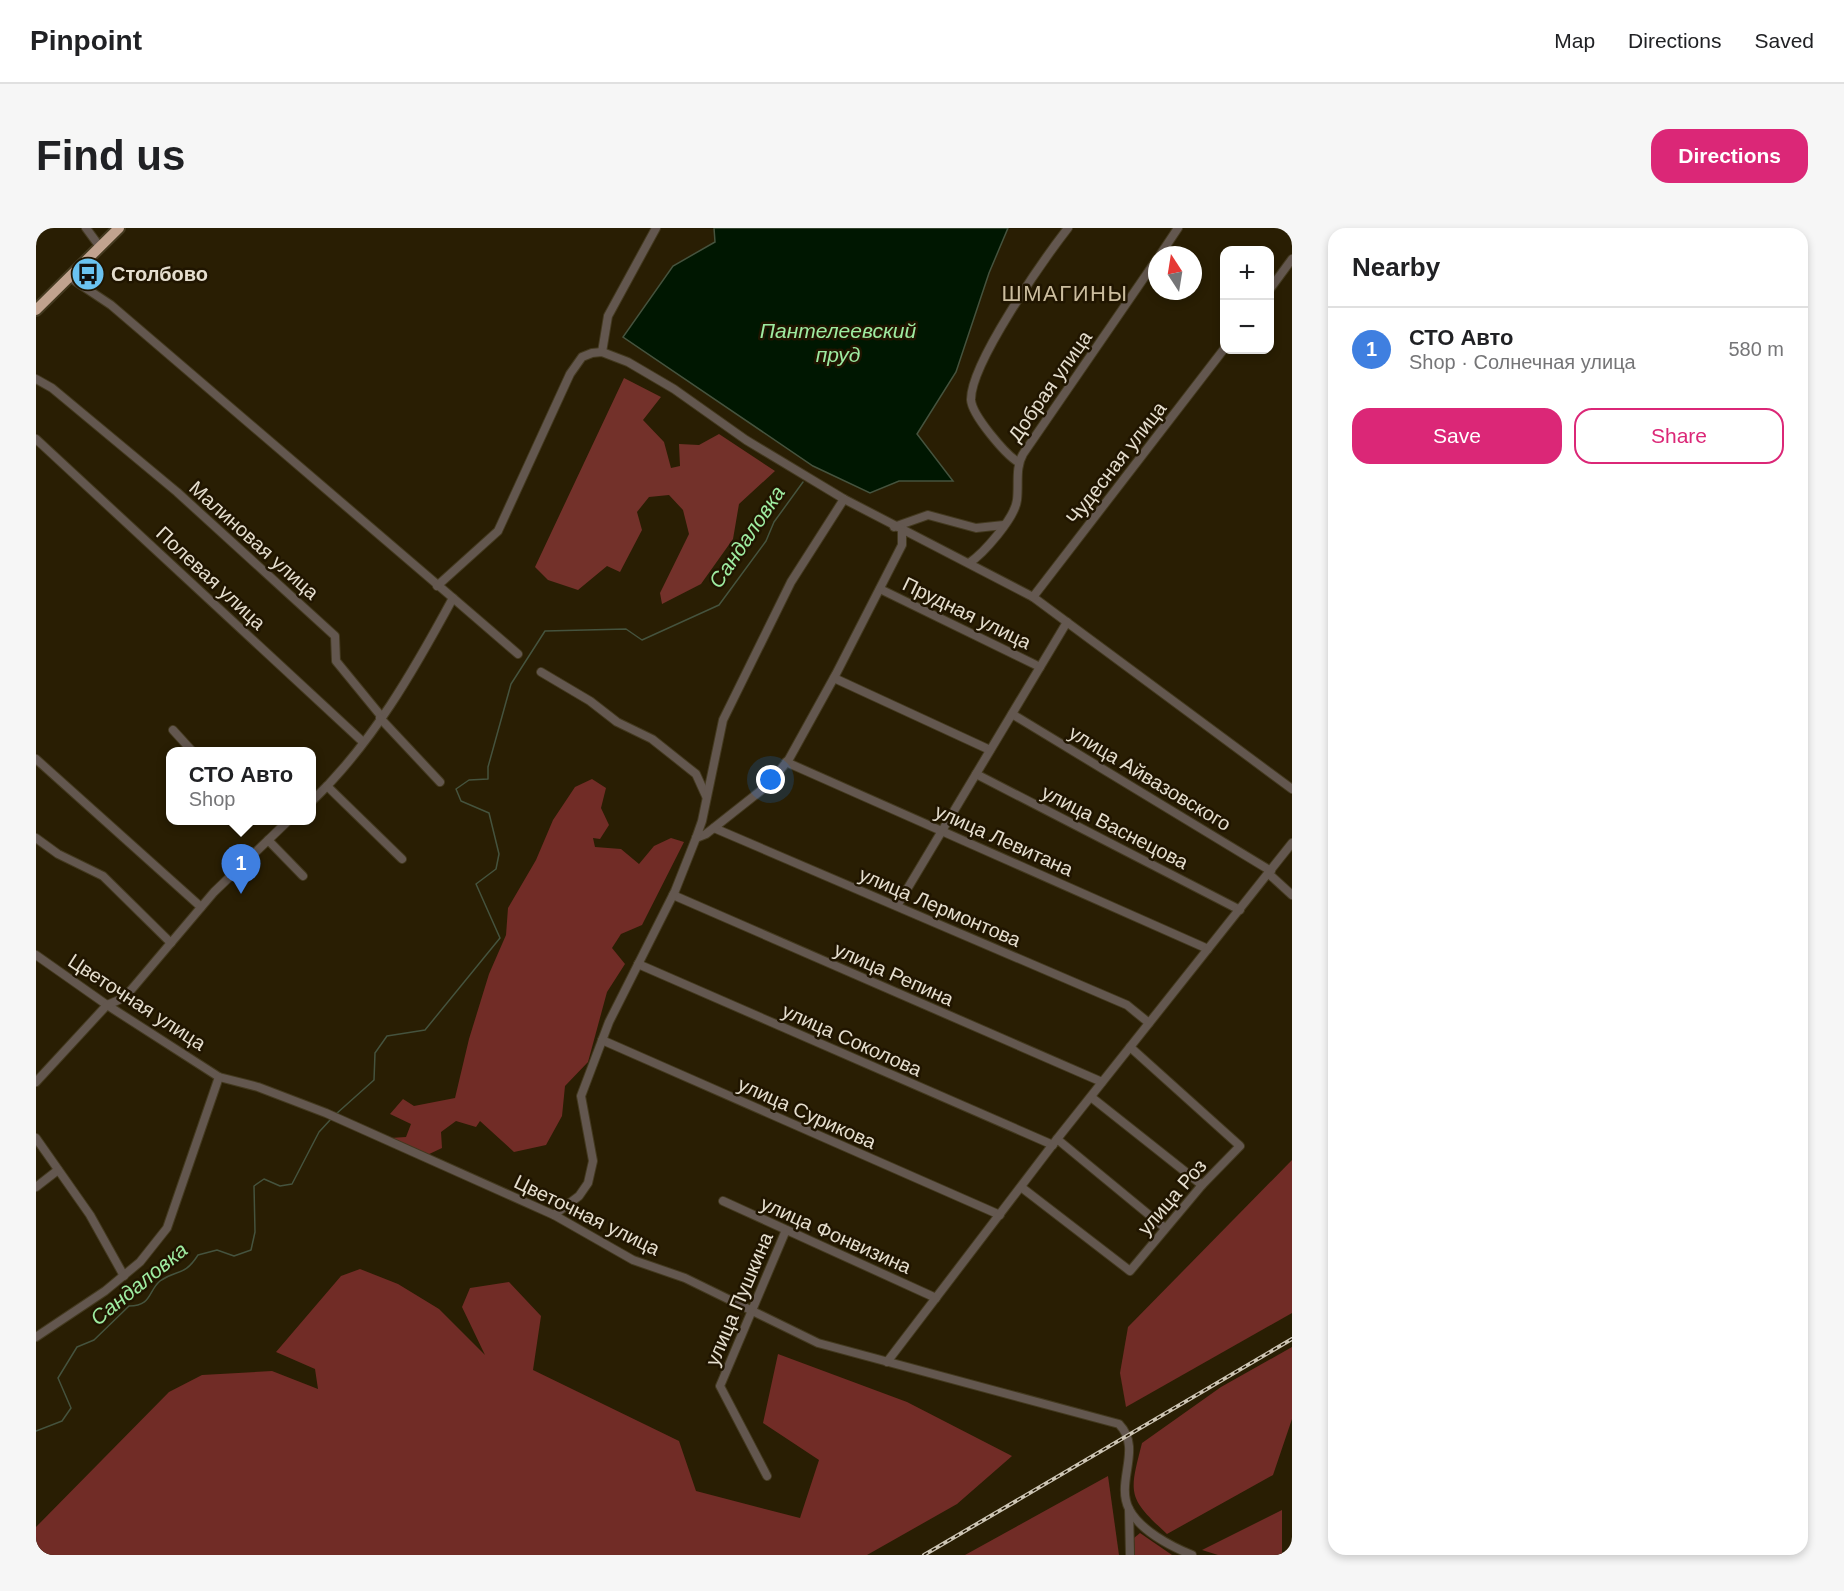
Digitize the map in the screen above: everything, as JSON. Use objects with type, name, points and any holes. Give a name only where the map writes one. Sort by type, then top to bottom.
[{"type":"highway","points":[[36,310],[119,228]]},
{"type":"street","points":[[86,228],[100,247]]},
{"type":"street","points":[[602,352],[608,316],[656,228]]},
{"type":"street","points":[[1018,462],[1010,457],[990,434],[971,404],[972,385],[1008,316],[1045,258],[1068,228]]},
{"type":"street","points":[[1166,246],[1178,228]]},
{"type":"street","points":[[1274,282],[1292,259]]},
{"type":"street","name":"Добрая улица","points":[[969,563],[977,558],[1016,509],[1018,462],[1148,272]]},
{"type":"street","points":[[69,277],[111,305],[518,654]]},
{"type":"street","points":[[437,586],[498,531],[570,374],[582,357],[602,352],[628,362],[674,389],[746,440],[844,499],[903,532],[1033,597],[1292,789]]},
{"type":"street","name":"Чудесная улица","points":[[1033,597],[1220,354]]},
{"type":"street","name":"Малиновая улица","points":[[36,379],[52,388],[77,408],[177,492],[335,636],[336,661],[381,717],[440,782]]},
{"type":"street","name":"Полевая улица","points":[[36,439],[363,742]]},
{"type":"street","points":[[554,1215],[579,1196],[588,1183],[593,1161],[580,1096],[602,1040],[673,895],[696,838],[707,798],[723,720],[790,582],[844,499]]},
{"type":"street","points":[[894,527],[928,515],[976,528],[1004,525]]},
{"type":"street","points":[[696,838],[706,834],[768,785],[786,762],[834,678],[880,589],[902,545],[903,532]]},
{"type":"street","name":"Прудная улица","points":[[880,589],[1040,667]]},
{"type":"street","points":[[316,797],[381,717],[417,664],[453,597]]},
{"type":"street","points":[[897,906],[1067,622]]},
{"type":"street","points":[[541,672],[590,701],[617,722],[652,739],[696,774],[707,798]]},
{"type":"street","points":[[834,678],[990,750]]},
{"type":"street","name":"улица Айвазовского","points":[[1012,714],[1270,873],[1292,894]]},
{"type":"street","points":[[173,730],[188,747]]},
{"type":"street","points":[[36,759],[201,907]]},
{"type":"street","name":"улица Левитана","points":[[786,762],[1208,949]]},
{"type":"street","name":"улица Васнецова","points":[[976,774],[1240,910]]},
{"type":"street","points":[[327,786],[402,859]]},
{"type":"street","points":[[36,1082],[107,1005],[121,999],[131,990],[201,907],[284,825]]},
{"type":"street","name":"улица Лермонтова","points":[[714,828],[1127,1005],[1149,1023]]},
{"type":"street","points":[[36,838],[58,854],[103,876],[171,943]]},
{"type":"street","points":[[268,840],[303,876]]},
{"type":"street","points":[[887,1362],[1055,1142],[1292,843]]},
{"type":"street","name":"улица Репина","points":[[673,895],[1102,1082]]},
{"type":"street","name":"Цветочная улица","points":[[36,955],[107,1005],[219,1077],[258,1087],[326,1113],[554,1215],[633,1260],[685,1278],[818,1343],[1119,1424],[1128,1435],[1130,1442],[1126,1486],[1130,1555]]},
{"type":"street","name":"улица Соколова","points":[[638,964],[1055,1142],[1165,1228]]},
{"type":"street","name":"улица Сурикова","points":[[602,1040],[999,1215]]},
{"type":"street","name":"улица Роз","points":[[1021,1187],[1130,1271],[1202,1185],[1240,1146],[1130,1047]]},
{"type":"street","points":[[36,1337],[58,1325],[124,1276],[140,1262],[167,1228],[219,1077]]},
{"type":"street","points":[[1091,1097],[1202,1185]]},
{"type":"street","points":[[36,1138],[90,1215],[124,1276]]},
{"type":"street","points":[[36,1187],[58,1170]]},
{"type":"street","name":"улица Фонвизина","points":[[723,1201],[936,1298]]},
{"type":"street","name":"улица Пушкина","points":[[767,1476],[720,1386],[786,1230]]},
{"type":"street","points":[[1129,1509],[1158,1536],[1192,1555]]},
{"type":"shaded area","points":[[624,378],[661,397],[643,420],[664,442],[671,468],[680,466],[679,444],[699,445],[719,434],[775,471],[739,504],[733,539],[701,584],[662,604],[660,593],[689,534],[683,510],[669,495],[649,497],[637,512],[642,530],[620,572],[607,566],[578,590],[548,580],[535,567]]},
{"type":"shaded area","points":[[592,779],[606,788],[601,808],[609,825],[600,839],[593,838],[595,847],[621,849],[639,864],[654,846],[671,838],[684,842],[642,925],[621,934],[612,948],[625,964],[607,992],[588,1062],[565,1086],[562,1116],[546,1145],[514,1152],[480,1121],[476,1127],[456,1121],[441,1132],[442,1148],[425,1156],[390,1138],[406,1137],[411,1124],[390,1114],[403,1099],[414,1106],[455,1098],[469,1039],[489,974],[506,935],[508,908],[536,860],[553,820],[575,787]]},
{"type":"shaded area","points":[[1292,1160],[1292,1313],[1126,1407],[1120,1373],[1128,1327]]},
{"type":"shaded area","points":[[360,1269],[398,1284],[439,1309],[485,1355],[462,1307],[470,1288],[509,1282],[541,1316],[533,1370],[679,1441],[696,1491],[800,1518],[819,1460],[763,1423],[778,1354],[907,1402],[1012,1456],[957,1504],[867,1555],[36,1555],[36,1527],[169,1392],[202,1375],[272,1371],[318,1389],[315,1369],[276,1352],[341,1276]]},
{"type":"shaded area","points":[[1292,1347],[1292,1419],[1273,1475],[1167,1534],[1144,1511],[1135,1494],[1135,1474],[1142,1443],[1221,1387]]},
{"type":"shaded area","points":[[1108,1476],[1119,1555],[965,1555]]},
{"type":"shaded area","points":[[1282,1510],[1282,1555],[1218,1555],[1202,1550]]},
{"type":"shaded area","points":[[1140,1533],[1172,1555],[1135,1555],[1134,1538]]},
{"type":"water","name":"Пантелеевский пруд","points":[[714,228],[1008,228],[989,273],[956,372],[917,434],[953,481],[899,481],[870,493],[813,466],[623,337],[673,266],[715,242]]},
{"type":"waterway","name":"Сандаловка","points":[[336,1114],[374,1080],[375,1053],[387,1036],[425,1030],[500,938],[476,884],[496,869],[499,854],[489,813],[461,801],[456,789],[469,780],[488,779],[488,767],[511,684],[545,631],[626,629],[642,640],[719,605],[766,541],[774,522],[803,482]]},
{"type":"waterway","name":"Сандаловка","points":[[36,1431],[62,1421],[71,1408],[58,1378],[77,1347],[94,1340],[129,1306],[146,1301],[160,1281],[189,1267],[198,1255],[217,1250],[234,1256],[251,1250],[255,1232],[254,1186],[264,1179],[280,1186],[292,1184],[319,1132],[331,1119]]},
{"type":"railway","points":[[924,1555],[1292,1339]]},
{"type":"place","name":"Столбово","points":[[88,274]]},
{"type":"place","name":"СТО Авто","points":[[241,894]]},
{"type":"district","name":"ШМАГИНЫ","points":[[1065,293]]}]
